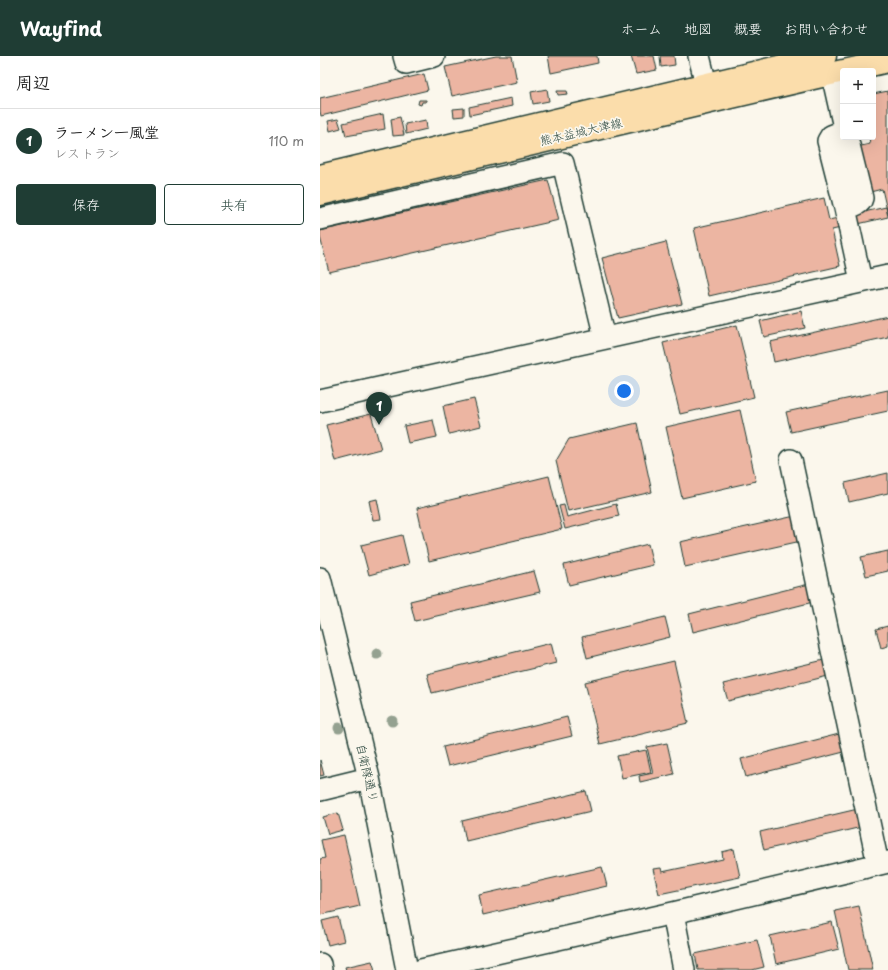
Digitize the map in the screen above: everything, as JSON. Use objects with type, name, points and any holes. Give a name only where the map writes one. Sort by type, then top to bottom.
[{"type":"main road","name":"熊本益城大津線","points":[[320,176],[706,84],[888,61]]},
{"type":"main road","name":"熊本益城大津線","points":[[320,194],[836,68]]},
{"type":"street","points":[[404,56],[406,62],[434,56]]},
{"type":"street","points":[[701,56],[706,84]]},
{"type":"street","points":[[836,68],[841,104]]},
{"type":"street","points":[[840,132],[831,136],[828,141],[861,281]]},
{"type":"street","points":[[845,208],[858,204],[861,202],[862,198],[847,140]]},
{"type":"street","points":[[320,219],[563,163],[605,338]]},
{"type":"street","points":[[320,401],[888,276]]},
{"type":"street","points":[[421,970],[673,913],[883,863],[790,460]]},
{"type":"street","name":"自衛隊通り","points":[[320,578],[369,778],[407,970]]},
{"type":"street","points":[[320,790],[369,778]]},
{"type":"street","points":[[673,913],[684,970]]},
{"type":"street","points":[[320,964],[321,970]]},
{"type":"building","points":[[496,56],[512,56],[517,82],[452,96],[445,67]]},
{"type":"building","points":[[548,56],[597,56],[598,63],[551,73]]},
{"type":"building","points":[[631,56],[654,56],[657,70],[636,74]]},
{"type":"building","points":[[660,56],[674,56],[675,65],[661,67]]},
{"type":"building","points":[[424,74],[428,90],[321,116],[320,98]]},
{"type":"building","points":[[547,89],[549,101],[533,104],[531,92]]},
{"type":"building","points":[[557,91],[567,91],[568,94],[558,95]]},
{"type":"building","points":[[888,91],[888,215],[882,189],[851,197],[839,151],[870,144],[869,140],[876,140],[876,93]]},
{"type":"building","points":[[511,98],[512,106],[470,115],[469,107]]},
{"type":"building","points":[[419,100],[426,100],[426,102],[422,102],[421,105],[418,104]]},
{"type":"building","points":[[464,108],[464,116],[454,117],[453,109]]},
{"type":"building","points":[[383,114],[385,129],[346,136],[343,123]]},
{"type":"building","points":[[400,117],[404,135],[393,136],[391,119]]},
{"type":"building","points":[[338,119],[341,128],[330,131],[328,121]]},
{"type":"building","points":[[426,120],[427,129],[406,134],[405,124]]},
{"type":"building","points":[[548,180],[559,220],[329,272],[320,237],[320,231]]},
{"type":"building","points":[[824,198],[829,220],[886,207],[888,217],[832,230],[840,266],[709,296],[694,228]]},
{"type":"building","points":[[666,242],[682,304],[618,318],[602,258]]},
{"type":"building","points":[[801,311],[805,328],[764,337],[760,321]]},
{"type":"building","points":[[888,316],[888,337],[774,362],[770,342]]},
{"type":"building","points":[[737,325],[754,397],[680,414],[663,343]]},
{"type":"building","points":[[888,390],[888,411],[791,432],[786,412]]},
{"type":"building","points":[[474,399],[481,426],[449,434],[443,406]]},
{"type":"building","points":[[740,410],[756,481],[682,498],[666,427]]},
{"type":"building","points":[[371,414],[381,449],[335,461],[326,425]]},
{"type":"building","points":[[433,420],[437,437],[408,443],[404,426]]},
{"type":"building","points":[[637,423],[652,492],[568,511],[556,461],[569,439]]},
{"type":"building","points":[[888,473],[888,493],[849,502],[845,483]]},
{"type":"building","points":[[549,476],[562,529],[429,561],[417,508]]},
{"type":"building","points":[[377,499],[381,519],[373,520],[369,501]]},
{"type":"building","points":[[616,504],[619,516],[565,529],[559,506],[564,505],[567,517]]},
{"type":"building","points":[[795,516],[801,541],[685,567],[680,542]]},
{"type":"building","points":[[402,535],[409,564],[369,575],[361,545]]},
{"type":"building","points":[[648,544],[653,565],[569,585],[564,565]]},
{"type":"building","points":[[888,551],[888,571],[866,576],[861,557]]},
{"type":"building","points":[[534,571],[540,592],[415,621],[410,601]]},
{"type":"building","points":[[809,584],[813,602],[693,632],[689,614]]},
{"type":"building","points":[[665,617],[670,637],[587,658],[582,637]]},
{"type":"building","points":[[888,626],[888,646],[881,648],[876,629]]},
{"type":"building","points":[[551,643],[556,663],[432,693],[427,674]]},
{"type":"building","points":[[824,660],[828,676],[728,701],[723,684]]},
{"type":"building","points":[[674,661],[688,723],[600,744],[585,682]]},
{"type":"building","points":[[567,717],[572,736],[448,766],[443,747]]},
{"type":"building","points":[[843,733],[848,751],[746,777],[741,759]]},
{"type":"building","points":[[667,743],[674,774],[640,782],[639,776],[653,773],[647,747]]},
{"type":"building","points":[[646,750],[651,772],[622,778],[617,756]]},
{"type":"building","points":[[320,760],[324,775],[320,776]]},
{"type":"building","points":[[586,791],[591,811],[466,841],[462,821]]},
{"type":"building","points":[[862,808],[866,826],[764,850],[760,832]]},
{"type":"building","points":[[338,813],[343,830],[328,834],[323,817]]},
{"type":"building","points":[[344,835],[360,906],[320,915],[320,859],[325,858],[321,840]]},
{"type":"building","points":[[734,849],[740,877],[659,894],[653,869],[661,868],[662,872],[723,859],[722,852]]},
{"type":"building","points":[[602,867],[607,886],[483,915],[479,895]]},
{"type":"building","points":[[859,906],[873,970],[848,970],[835,911]]},
{"type":"building","points":[[338,917],[344,941],[328,945],[322,921]]},
{"type":"building","points":[[832,922],[839,949],[776,964],[770,936]]},
{"type":"building","points":[[757,940],[764,967],[752,970],[698,970],[695,954]]},
{"type":"building","points":[[372,961],[375,970],[346,970],[345,967]]},
{"type":"place","name":"ラーメン一風堂","points":[[379,425]]}]
